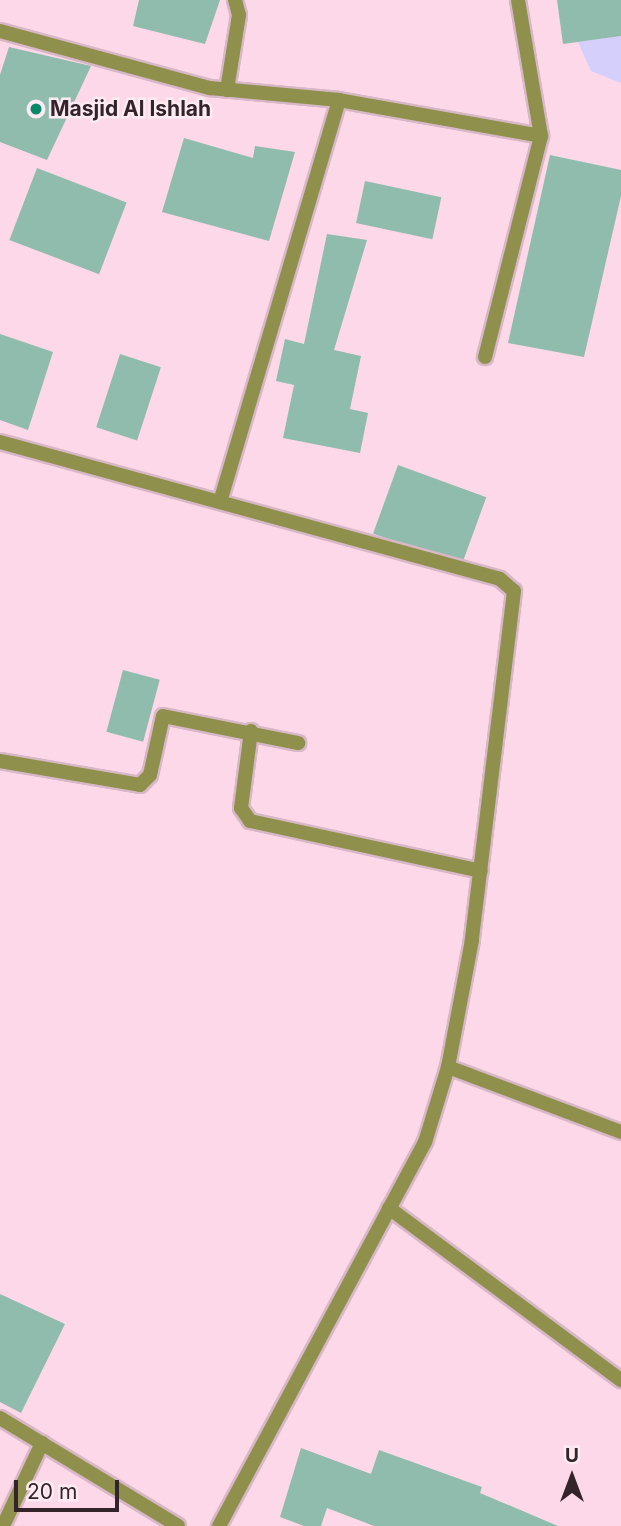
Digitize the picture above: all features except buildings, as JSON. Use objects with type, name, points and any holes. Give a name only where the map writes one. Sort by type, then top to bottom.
[{"type":"street","points":[[227,90],[235,0]]},
{"type":"street","points":[[485,357],[541,136],[518,0]]},
{"type":"street","points":[[0,31],[227,90],[339,100],[541,136]]},
{"type":"street","points":[[220,502],[339,100]]},
{"type":"street","points":[[0,442],[509,583],[514,591],[511,643],[481,871],[448,1067],[425,1142],[219,1526]]},
{"type":"street","points":[[0,761],[140,785],[149,775],[163,716],[299,743]]},
{"type":"street","points":[[251,732],[241,808],[250,821],[481,871]]},
{"type":"street","points":[[448,1067],[621,1132]]},
{"type":"street","points":[[389,1208],[621,1380]]},
{"type":"street","points":[[0,1418],[178,1526]]},
{"type":"street","points":[[3,1526],[43,1443]]},
{"type":"shaded area","points":[[621,36],[621,83],[591,71],[578,42]]},
{"type":"place","name":"Masjid Al Ishlah","points":[[36,109]]}]
